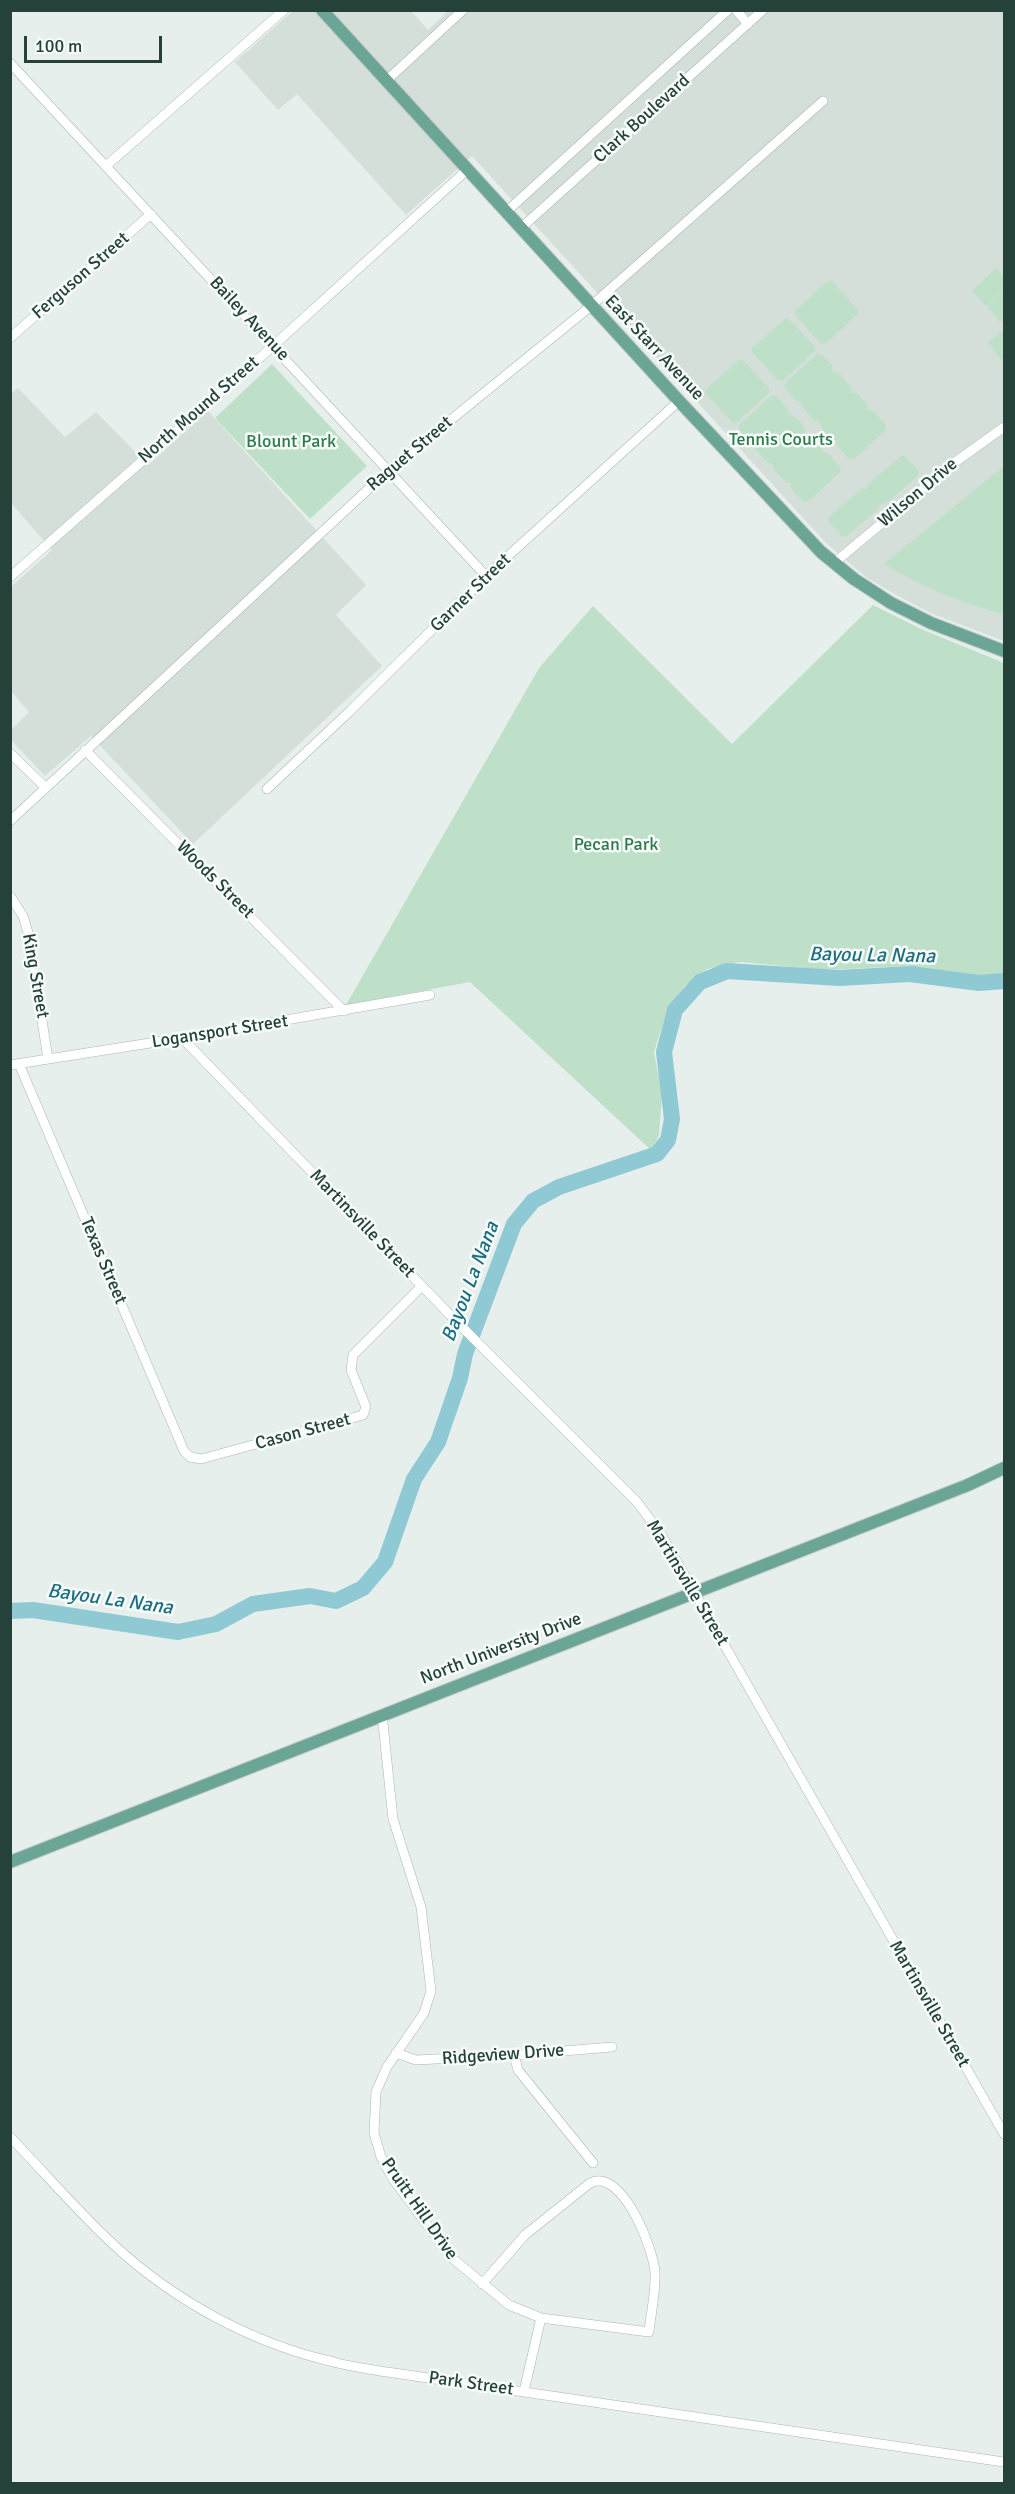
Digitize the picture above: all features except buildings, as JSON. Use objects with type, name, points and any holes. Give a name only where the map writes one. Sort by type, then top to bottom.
[{"type":"main road","name":"East Starr Avenue","points":[[322,10],[591,306],[796,527],[834,563],[866,588],[908,612],[1005,651]]},
{"type":"main road","name":"North University Drive","points":[[10,1862],[959,1489],[1005,1468]]},
{"type":"street","points":[[106,166],[284,10]]},
{"type":"street","points":[[386,81],[463,10]]},
{"type":"street","name":"Clark Boulevard","points":[[506,212],[729,10]]},
{"type":"street","points":[[736,10],[748,24]]},
{"type":"street","name":"Clark Boulevard","points":[[521,228],[763,10]]},
{"type":"street","name":"Bailey Avenue","points":[[10,63],[486,576]]},
{"type":"street","name":"Raguet Street","points":[[10,821],[389,470],[591,306],[823,101]]},
{"type":"street","name":"North Mound Street","points":[[10,577],[273,346],[467,170]]},
{"type":"street","name":"Ferguson Street","points":[[10,338],[151,214]]},
{"type":"street","name":"Garner Street","points":[[267,789],[349,712],[486,576],[679,401]]},
{"type":"street","name":"Wilson Drive","points":[[834,563],[955,462],[1005,427]]},
{"type":"street","name":"Woods Street","points":[[85,750],[344,1011]]},
{"type":"street","points":[[10,753],[45,787]]},
{"type":"street","name":"King Street","points":[[10,896],[23,916],[29,936],[48,1059]]},
{"type":"street","name":"Logansport Street","points":[[15,1064],[430,995]]},
{"type":"street","name":"Martinsville Street","points":[[182,1038],[453,1318],[637,1502],[661,1534],[1005,2134]]},
{"type":"street","name":"Texas Street","points":[[15,1064],[183,1448],[190,1457]]},
{"type":"street","name":"Cason Street","points":[[190,1457],[201,1459],[363,1415],[366,1407],[351,1370],[353,1355],[422,1286]]},
{"type":"street","name":"Pruitt Hill Drive","points":[[382,1714],[393,1819],[421,1907],[431,1990],[424,2013],[396,2053],[376,2092],[374,2133],[381,2157],[393,2180],[460,2267],[509,2305],[541,2318],[649,2332],[655,2280],[649,2246],[644,2230],[630,2208],[612,2186],[604,2182],[590,2183],[536,2226],[516,2244],[482,2284]]},
{"type":"street","name":"Ridgeview Drive","points":[[396,2053],[416,2060],[612,2047]]},
{"type":"street","points":[[514,2055],[518,2070],[593,2163]]},
{"type":"street","name":"Park Street","points":[[10,2137],[115,2245],[180,2297],[270,2342],[332,2362],[1005,2462]]},
{"type":"street","points":[[524,2391],[541,2318]]},
{"type":"shaded area","points":[[449,10],[1004,11],[1004,641],[933,614],[896,595],[866,577],[827,544],[472,156],[406,215],[297,94],[278,110],[235,62],[293,11],[411,11],[428,30]]},
{"type":"shaded area","points":[[18,388],[65,437],[96,412],[148,465],[208,411],[366,585],[336,615],[382,666],[193,844],[91,736],[45,776],[11,740],[11,730],[29,712],[11,691],[11,587],[52,550],[11,503],[11,394]]},
{"type":"green space","points":[[996,268],[1004,277],[1004,289],[986,306],[972,291]]},
{"type":"green space","points":[[828,281],[832,281],[858,310],[858,314],[825,344],[820,343],[795,315],[795,311]]},
{"type":"green space","points":[[1004,290],[1004,318],[1000,322],[987,306]]},
{"type":"green space","name":"Tennis Courts","points":[[785,319],[789,319],[815,347],[815,351],[782,381],[778,380],[752,352],[752,348]]},
{"type":"green space","points":[[1004,330],[1004,357],[1001,360],[988,342]]},
{"type":"green space","name":"Tennis Courts","points":[[817,354],[822,355],[832,365],[833,372],[839,373],[851,387],[852,392],[857,393],[868,405],[868,410],[874,411],[886,425],[885,431],[854,459],[849,459],[836,444],[836,440],[825,433],[819,421],[814,421],[801,402],[797,401],[785,388],[785,383]]},
{"type":"green space","name":"Tennis Courts","points":[[739,360],[743,360],[769,388],[769,393],[736,423],[733,423],[706,394],[705,390]]},
{"type":"green space","name":"Blount Park","points":[[272,364],[367,466],[310,519],[215,418]]},
{"type":"green space","name":"Tennis Courts","points":[[771,396],[776,396],[788,409],[788,414],[800,421],[806,434],[817,441],[823,452],[828,453],[841,468],[840,472],[808,502],[804,502],[790,487],[790,483],[787,483],[774,470],[773,464],[768,463],[755,449],[755,445],[751,444],[739,430],[739,425]]},
{"type":"green space","name":"Tennis Courts","points":[[901,456],[905,456],[918,470],[918,476],[885,504],[880,503],[879,508],[846,537],[841,536],[829,521],[829,517],[863,488],[867,489],[868,484]]},
{"type":"green space","points":[[1004,466],[1004,615],[942,594],[884,564]]},
{"type":"green space","name":"Pecan Park","points":[[873,605],[921,629],[1004,663],[1004,978],[975,977],[907,966],[827,970],[740,962],[707,969],[685,986],[667,1011],[654,1052],[662,1095],[659,1135],[652,1151],[470,982],[346,1005],[539,668],[593,606],[732,744]]},
{"type":"waterway","name":"Bayou La Nana","points":[[10,1611],[33,1610],[178,1632],[216,1624],[253,1604],[310,1596],[336,1601],[363,1588],[385,1562],[414,1479],[438,1442],[460,1378],[465,1354],[514,1224],[533,1201],[559,1187],[657,1154],[668,1140],[672,1119],[664,1052],[675,1010],[700,982],[727,971],[839,978],[910,974],[979,983],[1004,981]]}]
